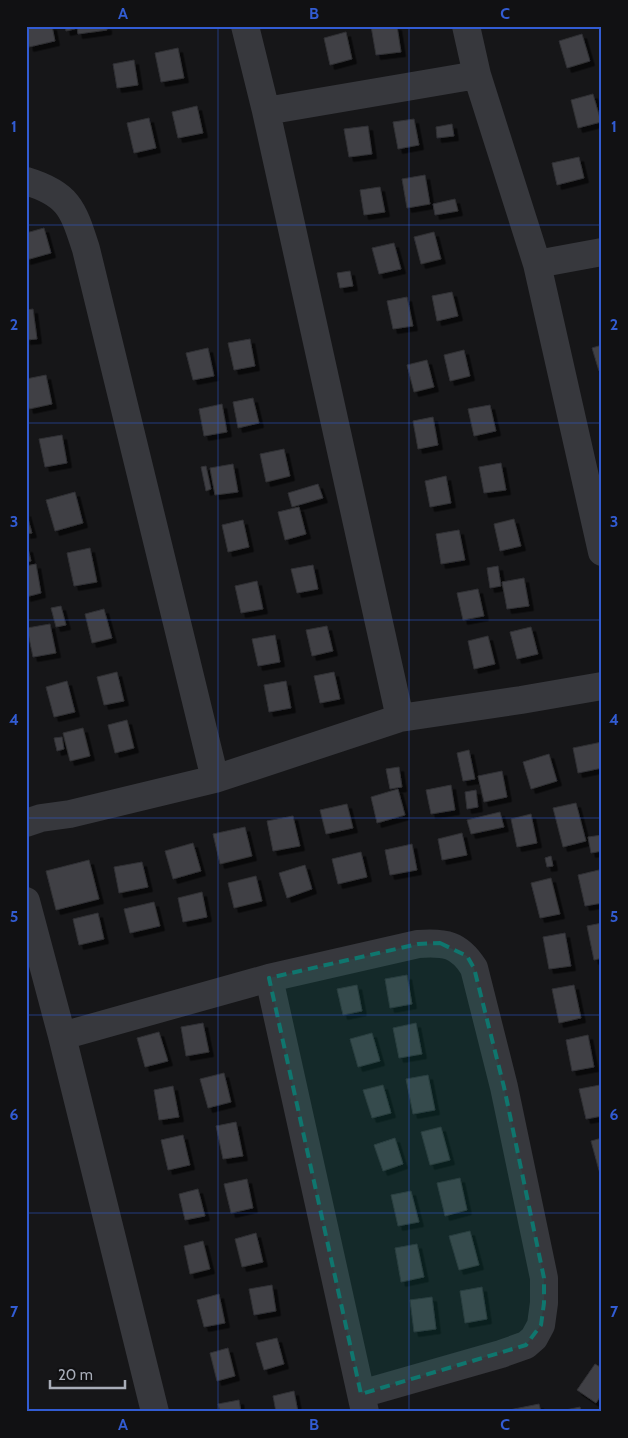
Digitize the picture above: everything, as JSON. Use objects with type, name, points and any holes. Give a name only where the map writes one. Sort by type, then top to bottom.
[{"type":"street","points":[[245,26],[266,111],[400,718]]},
{"type":"street","points":[[466,26],[477,75],[537,264],[602,552]]},
{"type":"street","points":[[266,111],[477,75]]},
{"type":"street","points":[[26,181],[47,188],[62,198],[76,219],[86,249],[216,779]]},
{"type":"street","points":[[537,264],[602,252]]},
{"type":"street","points":[[26,823],[216,779],[400,718],[602,686]]},
{"type":"street","points":[[26,901],[62,1036],[155,1412]]},
{"type":"street","points":[[62,1036],[269,978],[418,944],[440,943],[455,948],[466,956],[474,968],[504,1087],[544,1278],[544,1303],[540,1325],[534,1338],[526,1345],[363,1403],[269,978]]},
{"type":"highlighted area","points":[[440,943],[467,956],[474,968],[504,1087],[544,1278],[544,1303],[541,1325],[526,1345],[361,1394],[269,978],[418,944]]},
{"type":"building","points":[[26,26],[52,26],[55,41],[29,47]]},
{"type":"building","points":[[65,26],[74,26],[75,29],[66,31]]},
{"type":"building","points":[[77,26],[107,26],[107,30],[78,34]]},
{"type":"building","points":[[371,26],[397,26],[401,52],[376,55]]},
{"type":"building","points":[[346,32],[352,59],[330,65],[324,38]]},
{"type":"building","points":[[582,34],[590,61],[567,68],[559,41]]},
{"type":"building","points":[[178,48],[184,78],[161,82],[155,53]]},
{"type":"building","points":[[134,60],[138,85],[117,88],[113,64]]},
{"type":"building","points":[[593,94],[601,122],[578,128],[571,100]]},
{"type":"building","points":[[197,106],[203,133],[178,138],[172,112]]},
{"type":"building","points":[[149,118],[156,148],[134,153],[127,123]]},
{"type":"building","points":[[414,119],[419,145],[398,149],[393,122]]},
{"type":"building","points":[[452,124],[454,136],[437,138],[436,127]]},
{"type":"building","points":[[368,126],[372,154],[349,157],[344,129]]},
{"type":"building","points":[[579,157],[584,178],[557,185],[552,163]]},
{"type":"building","points":[[425,175],[430,204],[407,208],[402,179]]},
{"type":"building","points":[[380,187],[385,212],[364,215],[360,190]]},
{"type":"building","points":[[455,199],[458,211],[435,215],[433,204]]},
{"type":"building","points":[[44,228],[51,253],[26,260],[26,233]]},
{"type":"building","points":[[434,232],[441,259],[421,264],[414,237]]},
{"type":"building","points":[[394,243],[401,269],[379,274],[372,248]]},
{"type":"building","points":[[350,271],[353,286],[340,288],[337,273]]},
{"type":"building","points":[[452,292],[458,316],[437,321],[432,296]]},
{"type":"building","points":[[407,297],[413,326],[393,329],[387,301]]},
{"type":"building","points":[[33,309],[37,339],[26,340],[26,310]]},
{"type":"building","points":[[250,339],[255,366],[234,370],[228,343]]},
{"type":"building","points":[[602,345],[602,371],[599,371],[592,348]]},
{"type":"building","points":[[208,348],[214,376],[193,380],[186,353]]},
{"type":"building","points":[[464,350],[470,376],[450,381],[444,355]]},
{"type":"building","points":[[427,360],[434,387],[414,392],[407,365]]},
{"type":"building","points":[[46,375],[52,404],[29,409],[26,395],[26,379]]},
{"type":"building","points":[[253,398],[259,423],[238,428],[233,402]]},
{"type":"building","points":[[222,404],[227,432],[204,436],[199,409]]},
{"type":"building","points":[[490,405],[496,431],[474,436],[468,409]]},
{"type":"building","points":[[433,417],[438,445],[418,449],[413,421]]},
{"type":"building","points":[[62,435],[67,463],[45,467],[39,439]]},
{"type":"building","points":[[284,449],[290,476],[266,482],[260,454]]},
{"type":"building","points":[[501,463],[506,490],[484,493],[479,467]]},
{"type":"building","points":[[233,464],[238,492],[215,495],[210,468]]},
{"type":"building","points":[[206,466],[211,489],[206,491],[201,467]]},
{"type":"building","points":[[446,476],[451,503],[430,507],[425,481]]},
{"type":"building","points":[[318,484],[323,498],[292,507],[288,493]]},
{"type":"building","points":[[75,492],[83,523],[55,531],[46,500]]},
{"type":"building","points":[[299,507],[306,534],[285,540],[278,512]]},
{"type":"building","points":[[26,512],[32,533],[26,534]]},
{"type":"building","points":[[514,519],[521,546],[500,551],[494,524]]},
{"type":"building","points":[[243,520],[249,547],[228,552],[222,525]]},
{"type":"building","points":[[459,530],[465,560],[441,564],[436,534]]},
{"type":"building","points":[[26,548],[28,548],[31,561],[26,562]]},
{"type":"building","points":[[90,548],[97,582],[74,586],[67,553]]},
{"type":"building","points":[[36,564],[41,593],[26,597],[26,566]]},
{"type":"building","points":[[313,565],[318,589],[297,593],[291,569]]},
{"type":"building","points":[[498,566],[501,586],[490,588],[487,568]]},
{"type":"building","points":[[524,578],[529,606],[507,609],[502,582]]},
{"type":"building","points":[[257,581],[263,609],[241,613],[235,586]]},
{"type":"building","points":[[478,589],[484,616],[463,620],[457,593]]},
{"type":"building","points":[[61,606],[66,625],[56,627],[51,608]]},
{"type":"building","points":[[104,609],[112,638],[92,643],[85,614]]},
{"type":"building","points":[[50,624],[56,653],[33,657],[27,628]]},
{"type":"building","points":[[327,626],[333,651],[312,656],[306,630]]},
{"type":"building","points":[[531,627],[538,654],[517,659],[510,632]]},
{"type":"building","points":[[275,635],[280,662],[258,666],[252,639]]},
{"type":"building","points":[[488,636],[495,664],[474,669],[468,641]]},
{"type":"building","points":[[117,672],[124,701],[104,705],[97,677]]},
{"type":"building","points":[[334,672],[340,699],[320,703],[314,676]]},
{"type":"building","points":[[67,681],[75,712],[54,717],[46,687]]},
{"type":"building","points":[[286,681],[291,708],[269,712],[264,685]]},
{"type":"building","points":[[127,720],[134,748],[115,753],[108,725]]},
{"type":"building","points":[[83,728],[90,756],[70,761],[63,733]]},
{"type":"building","points":[[62,737],[64,749],[57,751],[54,738]]},
{"type":"building","points":[[602,742],[602,768],[578,773],[573,748]]},
{"type":"building","points":[[469,750],[475,779],[463,781],[457,753]]},
{"type":"building","points":[[549,754],[557,781],[531,789],[523,762]]},
{"type":"building","points":[[399,767],[402,787],[390,789],[386,769]]},
{"type":"building","points":[[502,771],[507,797],[484,802],[478,776]]},
{"type":"building","points":[[451,785],[455,810],[431,814],[426,790]]},
{"type":"building","points":[[398,789],[405,815],[377,823],[371,797]]},
{"type":"building","points":[[476,790],[478,807],[467,809],[465,792]]},
{"type":"building","points":[[576,803],[586,841],[563,847],[553,808]]},
{"type":"building","points":[[347,804],[353,828],[326,834],[320,810]]},
{"type":"building","points":[[500,812],[504,827],[471,834],[467,820]]},
{"type":"building","points":[[531,814],[537,843],[517,847],[511,819]]},
{"type":"building","points":[[293,816],[300,846],[273,851],[267,821]]},
{"type":"building","points":[[245,827],[252,856],[220,864],[213,834]]},
{"type":"building","points":[[462,833],[467,855],[442,860],[438,839]]},
{"type":"building","points":[[602,835],[602,851],[591,853],[588,837]]},
{"type":"building","points":[[193,843],[201,871],[173,879],[165,851]]},
{"type":"building","points":[[412,844],[417,870],[390,875],[385,850]]},
{"type":"building","points":[[361,852],[367,877],[338,884],[332,859]]},
{"type":"building","points":[[551,856],[553,866],[547,867],[545,858]]},
{"type":"building","points":[[89,860],[99,899],[56,910],[46,871]]},
{"type":"building","points":[[142,862],[148,887],[119,893],[114,867]]},
{"type":"building","points":[[305,865],[312,889],[287,898],[279,873]]},
{"type":"building","points":[[599,870],[602,883],[602,903],[585,906],[578,875]]},
{"type":"building","points":[[256,876],[262,901],[234,908],[228,883]]},
{"type":"building","points":[[551,878],[560,914],[540,918],[531,883]]},
{"type":"building","points":[[202,892],[207,917],[183,922],[178,898]]},
{"type":"building","points":[[154,902],[160,926],[130,933],[124,909]]},
{"type":"building","points":[[98,913],[104,939],[79,945],[73,919]]},
{"type":"building","points":[[602,923],[602,958],[594,960],[587,926]]},
{"type":"building","points":[[565,933],[571,966],[549,969],[543,937]]},
{"type":"building","points":[[407,975],[412,1004],[390,1008],[385,979]]},
{"type":"building","points":[[357,985],[362,1011],[343,1015],[337,989]]},
{"type":"building","points":[[574,985],[581,1018],[559,1023],[552,989]]},
{"type":"building","points":[[203,1023],[209,1052],[186,1056],[181,1027]]},
{"type":"building","points":[[416,1023],[422,1054],[399,1058],[393,1028]]},
{"type":"building","points":[[159,1032],[168,1061],[145,1067],[137,1038]]},
{"type":"building","points":[[372,1033],[380,1061],[358,1067],[350,1039]]},
{"type":"building","points":[[588,1035],[594,1067],[572,1071],[566,1040]]},
{"type":"building","points":[[224,1073],[231,1102],[208,1108],[200,1079]]},
{"type":"building","points":[[428,1075],[435,1110],[413,1114],[406,1079]]},
{"type":"building","points":[[383,1085],[391,1113],[372,1118],[363,1090]]},
{"type":"building","points":[[600,1085],[602,1116],[586,1119],[579,1089]]},
{"type":"building","points":[[173,1086],[179,1117],[159,1120],[154,1090]]},
{"type":"building","points":[[236,1122],[243,1156],[223,1159],[216,1126]]},
{"type":"building","points":[[441,1127],[450,1160],[430,1165],[421,1132]]},
{"type":"building","points":[[183,1135],[190,1165],[168,1170],[161,1140]]},
{"type":"building","points":[[395,1138],[403,1164],[383,1171],[374,1145]]},
{"type":"building","points":[[602,1138],[602,1174],[600,1174],[591,1141]]},
{"type":"building","points":[[460,1178],[467,1210],[445,1216],[437,1183]]},
{"type":"building","points":[[247,1179],[253,1208],[231,1213],[224,1184]]},
{"type":"building","points":[[198,1189],[205,1216],[185,1220],[179,1194]]},
{"type":"building","points":[[411,1191],[419,1222],[398,1226],[391,1195]]},
{"type":"building","points":[[470,1231],[479,1265],[459,1270],[449,1236]]},
{"type":"building","points":[[256,1233],[263,1262],[242,1267],[235,1239]]},
{"type":"building","points":[[203,1241],[210,1269],[190,1274],[184,1246]]},
{"type":"building","points":[[417,1244],[424,1277],[401,1282],[395,1248]]},
{"type":"building","points":[[272,1285],[276,1311],[254,1315],[249,1289]]},
{"type":"building","points":[[482,1287],[487,1319],[465,1323],[460,1291]]},
{"type":"building","points":[[219,1294],[225,1323],[204,1327],[197,1300]]},
{"type":"building","points":[[432,1297],[436,1329],[414,1332],[410,1300]]},
{"type":"building","points":[[277,1338],[284,1364],[264,1370],[256,1343]]},
{"type":"building","points":[[228,1348],[235,1376],[217,1381],[210,1353]]},
{"type":"building","points":[[595,1364],[602,1368],[602,1394],[596,1403],[577,1390]]},
{"type":"building","points":[[294,1391],[298,1412],[276,1412],[273,1396]]},
{"type":"building","points":[[239,1400],[241,1412],[220,1412],[218,1404]]},
{"type":"building","points":[[539,1404],[541,1412],[510,1412],[509,1410]]},
{"type":"building","points":[[580,1407],[581,1412],[556,1412]]}]
